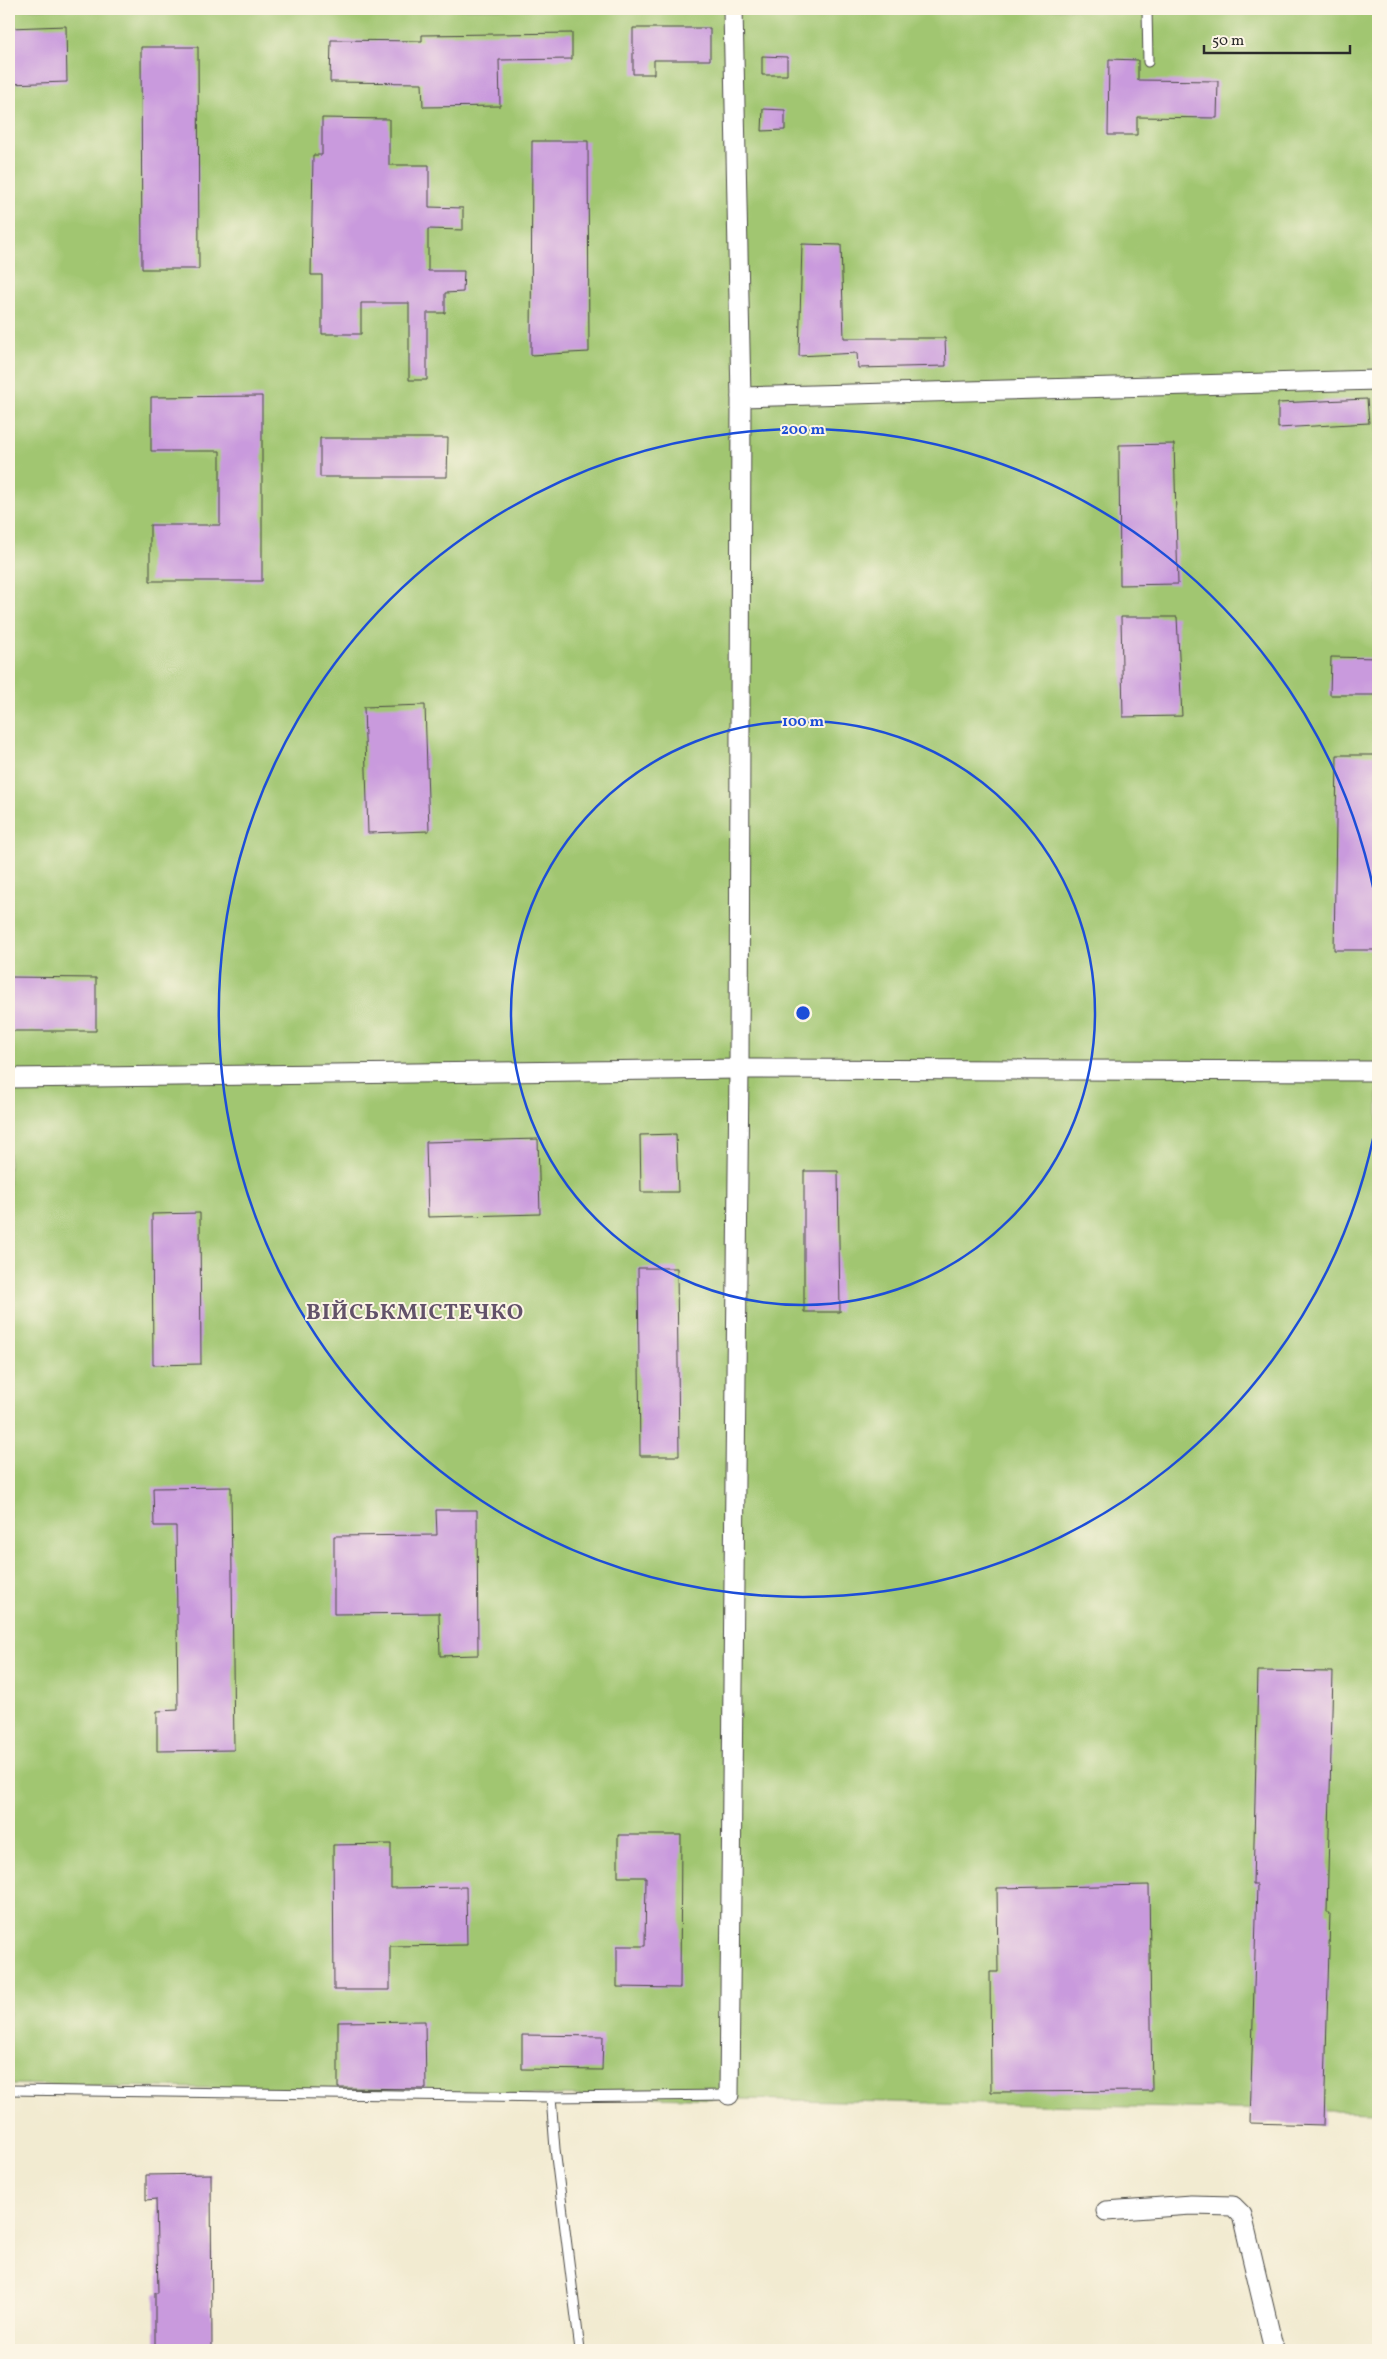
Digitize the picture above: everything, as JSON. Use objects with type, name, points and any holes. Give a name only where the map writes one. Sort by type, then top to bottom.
[{"type":"street","points":[[730,2095],[739,1069],[741,397],[733,9]]},
{"type":"street","points":[[741,397],[1378,380]]},
{"type":"street","points":[[9,1078],[739,1069],[1378,1071]]},
{"type":"street","points":[[1106,2210],[1191,2205],[1233,2206],[1242,2215],[1274,2350]]},
{"type":"lane","points":[[1147,9],[1148,62]]},
{"type":"lane","points":[[9,2090],[551,2097],[730,2095]]},
{"type":"lane","points":[[551,2097],[555,2149],[580,2350]]},
{"type":"green space","points":[[9,9],[1378,9],[1378,2112],[9,2084]]},
{"type":"building","points":[[66,26],[67,82],[9,84],[9,28]]},
{"type":"building","points":[[633,28],[710,28],[710,60],[654,60],[654,74],[633,74]]},
{"type":"building","points":[[572,33],[572,59],[499,60],[500,106],[423,107],[422,83],[330,82],[331,40],[422,41],[422,35]]},
{"type":"building","points":[[141,47],[198,47],[199,269],[142,269]]},
{"type":"building","points":[[762,56],[787,57],[787,75],[762,75]]},
{"type":"building","points":[[1109,59],[1138,60],[1138,80],[1218,81],[1217,118],[1137,117],[1137,135],[1108,135]]},
{"type":"building","points":[[763,109],[785,110],[785,130],[762,131]]},
{"type":"building","points":[[322,118],[389,119],[389,165],[429,165],[429,207],[463,208],[463,230],[428,229],[428,271],[464,271],[463,292],[445,293],[445,313],[427,313],[427,380],[409,380],[409,303],[361,303],[361,334],[322,334],[322,275],[311,275],[313,155],[322,155]]},
{"type":"building","points":[[532,141],[588,141],[589,352],[531,355]]},
{"type":"building","points":[[802,244],[841,245],[844,338],[945,338],[946,366],[858,368],[857,353],[799,356]]},
{"type":"building","points":[[262,396],[262,581],[150,581],[150,525],[220,525],[220,451],[151,451],[151,397]]},
{"type":"building","points":[[1367,399],[1369,423],[1278,428],[1278,403]]},
{"type":"building","points":[[320,438],[448,438],[447,477],[320,477]]},
{"type":"building","points":[[1174,444],[1178,584],[1120,585],[1119,445]]},
{"type":"building","points":[[1121,617],[1177,617],[1182,716],[1123,717]]},
{"type":"building","points":[[1331,657],[1378,658],[1378,695],[1330,695]]},
{"type":"building","points":[[425,705],[429,831],[368,833],[364,707]]},
{"type":"building","points":[[1337,755],[1378,755],[1378,950],[1334,950]]},
{"type":"building","points":[[9,977],[96,978],[96,1031],[9,1031]]},
{"type":"building","points":[[676,1134],[678,1192],[641,1192],[640,1135]]},
{"type":"building","points":[[538,1139],[540,1214],[428,1217],[426,1142]]},
{"type":"building","points":[[804,1171],[838,1171],[840,1312],[804,1312]]},
{"type":"building","points":[[200,1213],[201,1364],[153,1365],[152,1214]]},
{"type":"building","points":[[638,1268],[677,1268],[679,1456],[640,1456]]},
{"type":"building","points":[[231,1487],[234,1750],[157,1751],[157,1711],[178,1710],[176,1526],[154,1526],[153,1488]]},
{"type":"building","points":[[436,1510],[477,1510],[478,1655],[440,1656],[439,1613],[334,1614],[334,1536],[437,1535]]},
{"type":"building","points":[[1258,1671],[1333,1672],[1327,1913],[1330,1913],[1324,2125],[1250,2123],[1257,1885],[1253,1885]]},
{"type":"building","points":[[618,1835],[681,1835],[680,1988],[617,1987],[617,1946],[645,1946],[646,1877],[618,1877]]},
{"type":"building","points":[[391,1844],[391,1888],[466,1887],[467,1945],[390,1946],[390,1990],[334,1990],[333,1845]]},
{"type":"building","points":[[1149,1885],[1152,2091],[991,2092],[990,1972],[998,1972],[997,1888]]},
{"type":"building","points":[[425,2021],[426,2089],[338,2088],[338,2022]]},
{"type":"building","points":[[522,2035],[603,2036],[602,2070],[522,2069]]},
{"type":"building","points":[[211,2174],[212,2350],[155,2350],[155,2293],[158,2293],[156,2199],[146,2200],[146,2175]]},
{"type":"district","name":"ВІЙСЬКМІСТЕЧКО","points":[[415,1311]]}]
